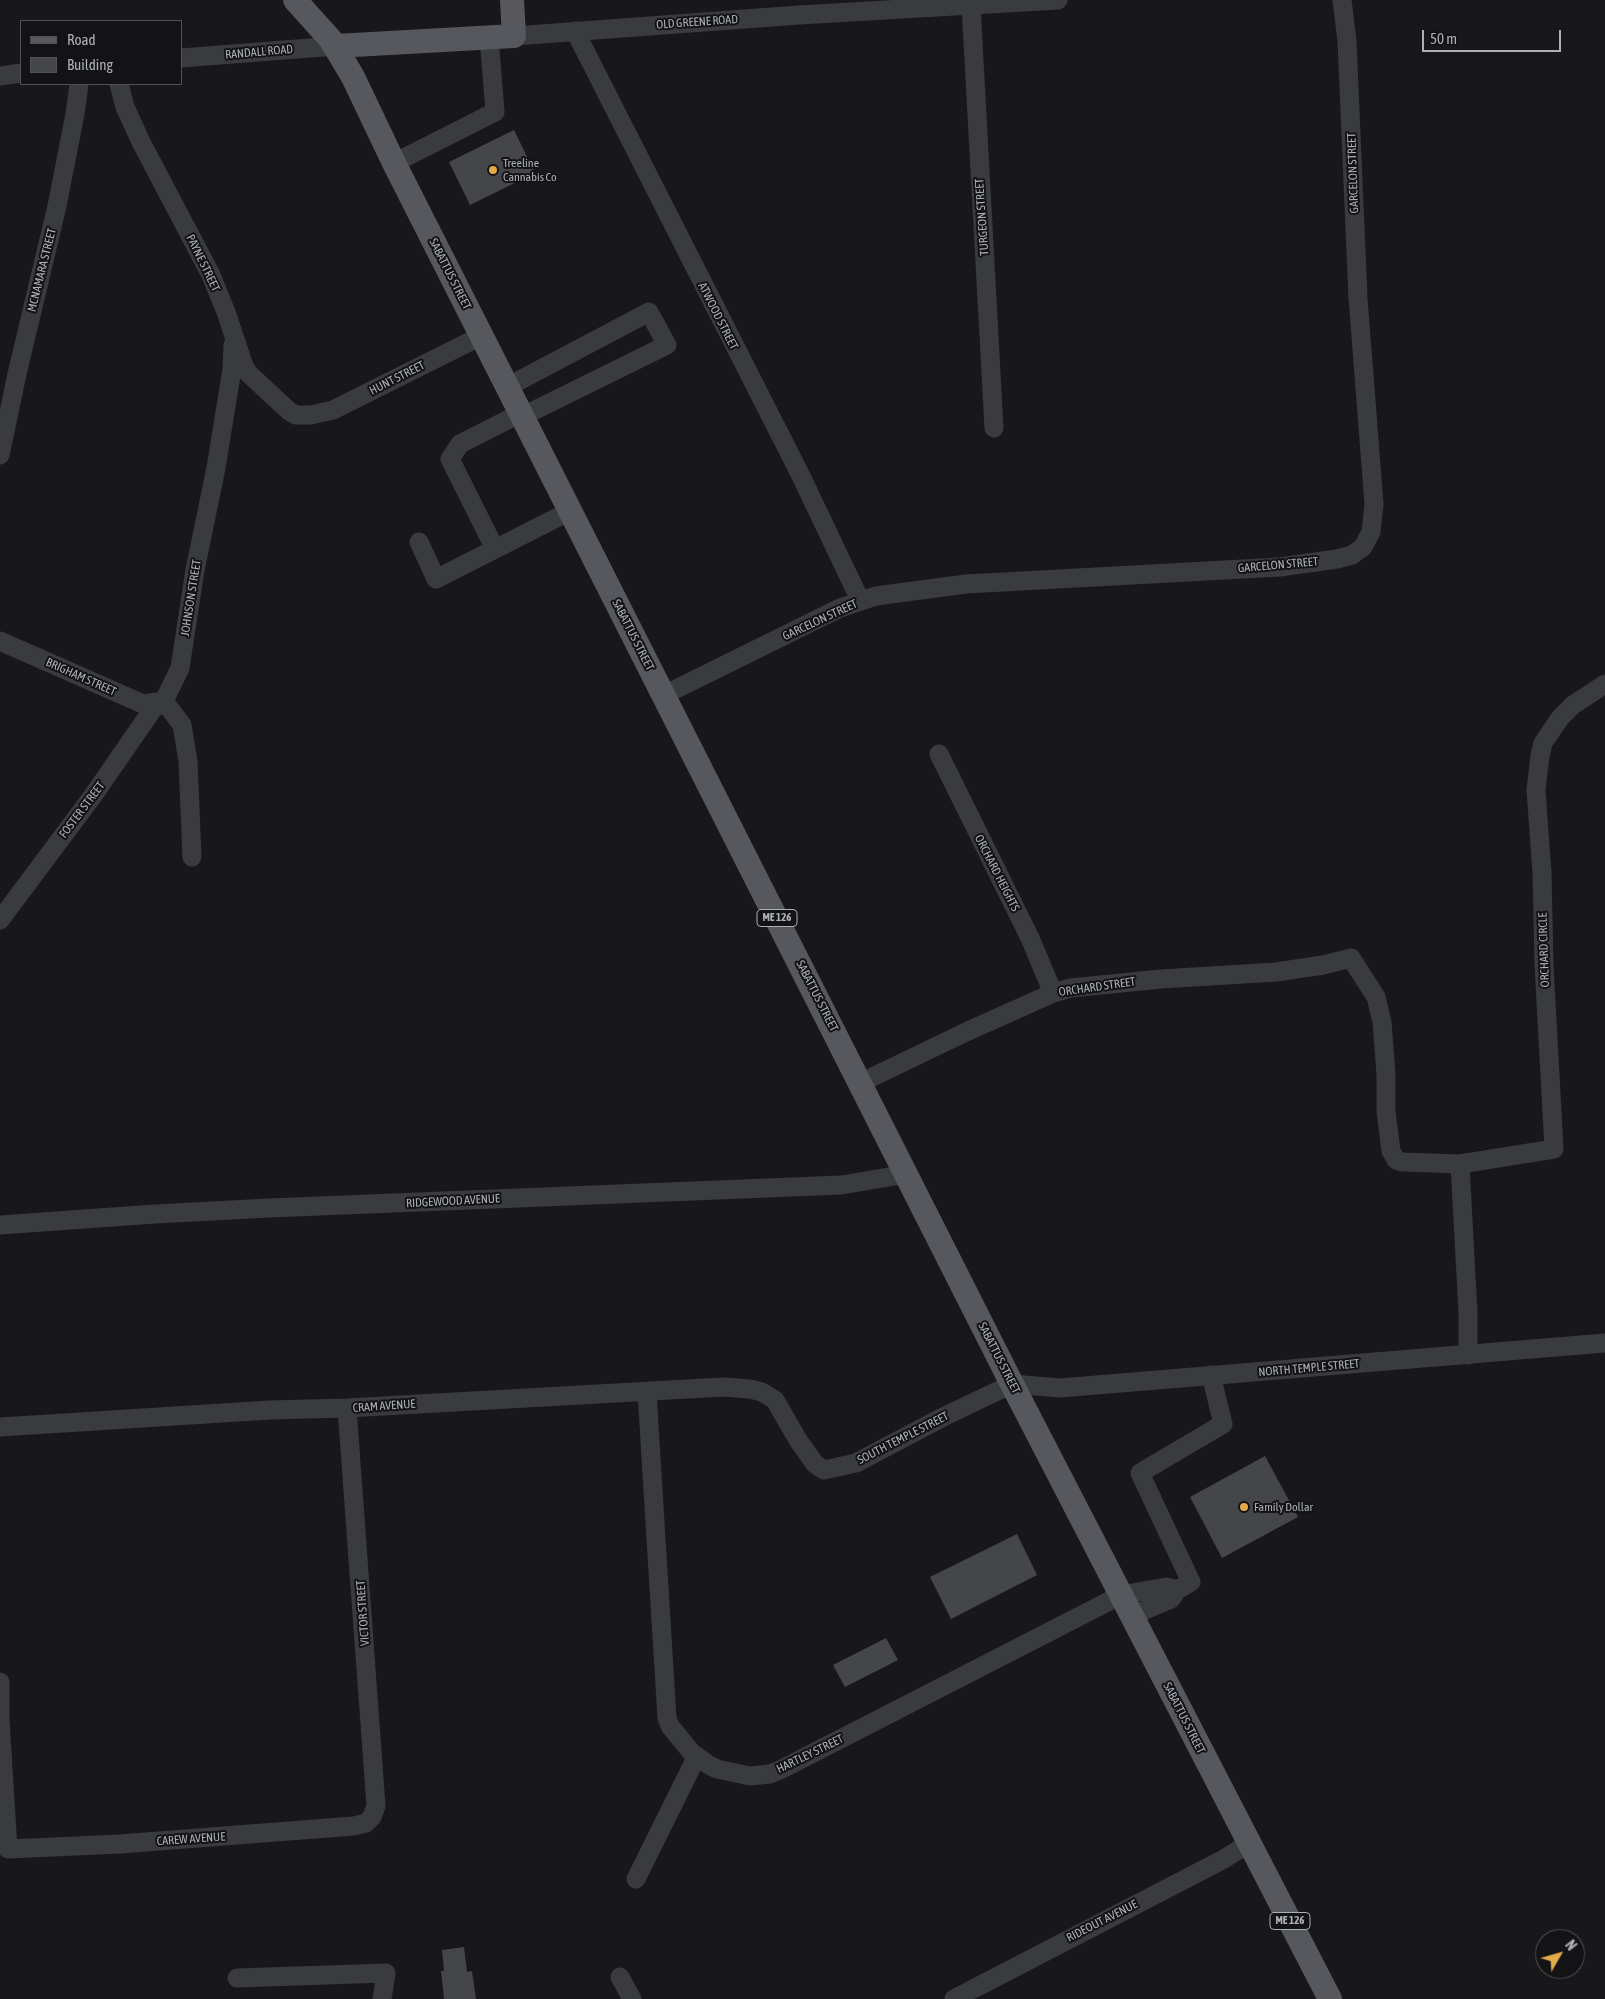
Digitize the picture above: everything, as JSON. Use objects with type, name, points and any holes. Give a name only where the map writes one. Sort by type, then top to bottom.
[{"type":"main road","name":"SABATTUS STREET","points":[[295,0],[336,46],[353,78],[481,336],[1012,1384],[1330,1999]]},
{"type":"main road","points":[[512,0],[514,36]]},
{"type":"main road","name":"OLD GREENE ROAD","points":[[336,46],[514,36]]},
{"type":"street","name":"OLD GREENE ROAD","points":[[514,36],[1058,0]]},
{"type":"street","name":"GARCELON STREET","points":[[664,695],[840,608],[876,596],[966,584],[1280,567],[1337,559],[1352,555],[1363,547],[1371,532],[1374,504],[1358,298],[1347,41],[1342,0]]},
{"type":"street","name":"TURGEON STREET","points":[[971,5],[994,428]]},
{"type":"street","name":"ATWOOD STREET","points":[[575,31],[801,476],[860,600]]},
{"type":"street","points":[[394,163],[495,112],[489,37]]},
{"type":"street","name":"RANDALL ROAD","points":[[182,58],[336,46]]},
{"type":"street","points":[[0,76],[20,73]]},
{"type":"street","name":"MCNAMARA STREET","points":[[0,455],[17,374],[57,206],[75,114],[78,85]]},
{"type":"street","name":"PAYNE STREET","points":[[118,85],[125,107],[141,142],[210,275],[226,312],[231,331],[248,373],[289,411],[296,415],[311,415]]},
{"type":"street","points":[[495,549],[450,459],[460,444],[667,345],[649,312],[507,387]]},
{"type":"street","name":"JOHNSON STREET","points":[[164,702],[180,668],[195,570],[216,468],[232,369],[233,347],[231,331]]},
{"type":"street","name":"HUNT STREET","points":[[311,415],[333,410],[481,336]]},
{"type":"street","points":[[419,542],[436,579],[570,511]]},
{"type":"street","name":"BRIGHAM STREET","points":[[0,640],[142,704],[164,702]]},
{"type":"street","name":"ORCHARD CIRCLE","points":[[1352,958],[1376,997],[1382,1022],[1386,1074],[1386,1111],[1391,1151],[1396,1160],[1402,1162],[1460,1164],[1554,1149],[1544,965],[1542,873],[1536,790],[1543,743],[1560,718],[1573,705],[1605,684]]},
{"type":"street","points":[[164,702],[182,725],[188,761],[192,856]]},
{"type":"street","name":"FOSTER STREET","points":[[0,920],[92,797],[152,709],[164,702]]},
{"type":"street","name":"ORCHARD HEIGHTS","points":[[939,754],[1030,938],[1053,993]]},
{"type":"street","name":"ORCHARD STREET","points":[[860,1083],[966,1032],[1053,993],[1071,988],[1161,979],[1276,972],[1323,966],[1352,958]]},
{"type":"street","points":[[1460,1164],[1468,1313],[1468,1355]]},
{"type":"street","name":"RIDGEWOOD AVENUE","points":[[0,1225],[269,1208],[842,1185],[906,1174]]},
{"type":"street","name":"NORTH TEMPLE STREET","points":[[1012,1384],[1060,1388],[1605,1343]]},
{"type":"street","points":[[1131,1616],[1171,1599],[1177,1590],[1192,1582],[1140,1473],[1223,1424],[1211,1375]]},
{"type":"street","name":"SOUTH TEMPLE STREET","points":[[768,1395],[780,1407],[798,1440],[815,1464],[824,1470],[856,1463],[943,1417],[1012,1384]]},
{"type":"street","name":"CRAM AVENUE","points":[[0,1427],[270,1410],[347,1408],[723,1387],[750,1389],[768,1395]]},
{"type":"street","name":"HARTLEY STREET","points":[[647,1392],[667,1718],[670,1726],[682,1743],[717,1769],[750,1776],[782,1769],[807,1758],[992,1660],[1121,1595],[1166,1587],[1177,1590]]},
{"type":"street","name":"VICTOR STREET","points":[[347,1408],[376,1806],[372,1817]]},
{"type":"street","name":"CAREW AVENUE","points":[[0,1682],[8,1849],[120,1844],[354,1826],[366,1823],[372,1817]]},
{"type":"street","points":[[636,1879],[697,1756]]},
{"type":"street","name":"RIDEOUT AVENUE","points":[[954,1999],[1224,1859],[1249,1844]]},
{"type":"street","points":[[237,1978],[386,1973],[382,1999]]},
{"type":"street","points":[[620,1977],[632,1999]]},
{"type":"building","points":[[514,130],[535,173],[470,205],[449,162]]},
{"type":"building","name":"Family Dollar","points":[[1265,1456],[1298,1517],[1222,1558],[1190,1497]]},
{"type":"building","points":[[1017,1534],[1037,1575],[951,1619],[930,1577]]},
{"type":"building","points":[[886,1638],[898,1660],[845,1687],[833,1665]]},
{"type":"building","points":[[464,1947],[467,1972],[472,1971],[476,1999],[444,1999],[441,1971],[444,1971],[442,1950]]},
{"type":"place","name":"Treeline Cannabis Co","points":[[493,170]]},
{"type":"place","name":"Family Dollar","points":[[1244,1507]]}]
